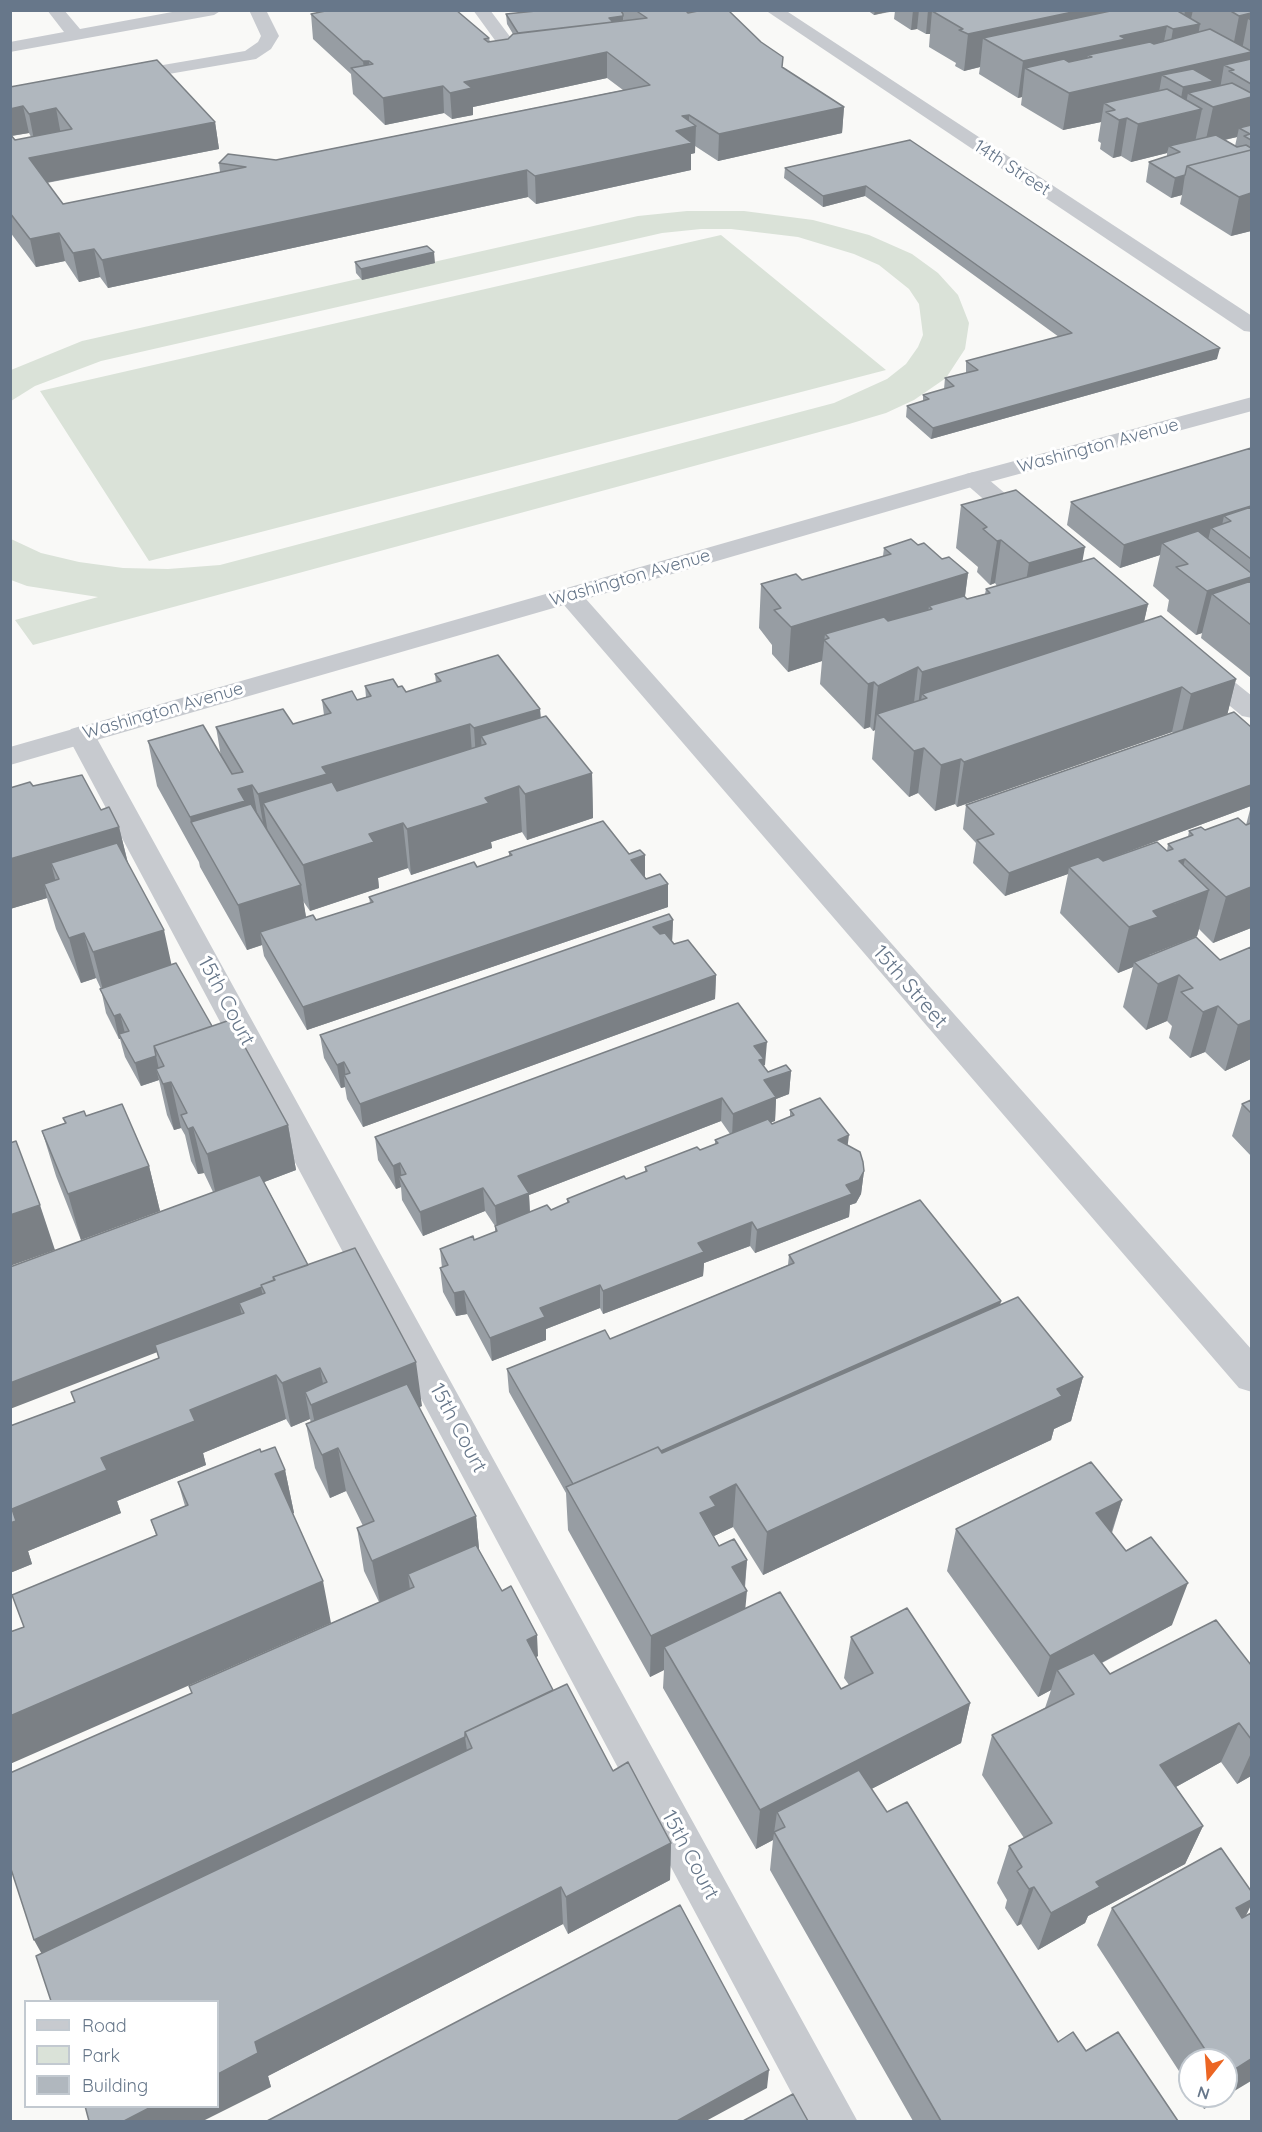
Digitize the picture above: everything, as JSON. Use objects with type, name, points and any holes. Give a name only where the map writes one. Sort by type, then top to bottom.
[{"type":"street","points":[[55,10],[76,35]]},
{"type":"street","points":[[10,47],[214,10]]},
{"type":"street","points":[[100,81],[249,55],[265,45],[270,36],[257,10]]},
{"type":"street","points":[[481,10],[511,50]]},
{"type":"street","name":"14th Street","points":[[773,10],[1251,326]]},
{"type":"street","name":"Washington Avenue","points":[[10,756],[974,479],[1251,405]]},
{"type":"street","points":[[974,479],[1051,543]]},
{"type":"street","name":"15th Street","points":[[569,595],[1251,1377]]},
{"type":"street","points":[[1179,649],[1251,710]]},
{"type":"street","name":"15th Court","points":[[81,735],[834,2121]]},
{"type":"green space","points":[[687,211],[744,211],[813,220],[869,235],[912,254],[938,273],[958,295],[969,323],[965,349],[946,378],[914,400],[886,413],[849,424],[33,645],[15,620],[98,597],[27,586],[11,580],[11,539],[41,553],[79,562],[123,568],[168,569],[220,565],[834,403],[887,379],[906,364],[918,347],[923,335],[919,304],[909,289],[879,265],[854,254],[798,237],[731,229],[701,229],[662,233],[101,361],[35,386],[11,401],[11,370],[82,341],[638,216]]},
{"type":"green space","points":[[721,235],[886,370],[149,561],[40,391]]},
{"type":"building","points":[[330,10],[456,10],[489,38],[484,39],[488,42],[508,39],[513,34],[647,18],[635,10],[685,10],[688,13],[703,10],[728,10],[761,42],[783,57],[782,67],[844,107],[719,134],[689,115],[682,116],[696,126],[676,131],[692,143],[535,176],[527,170],[102,260],[94,249],[73,253],[59,233],[30,239],[10,213],[10,134],[15,140],[72,129],[56,108],[29,114],[23,106],[10,109],[10,87],[157,60],[215,122],[29,158],[63,204],[246,167],[219,163],[228,154],[276,160],[650,85],[607,52],[464,82],[472,88],[450,93],[443,86],[383,98],[351,68],[373,64],[363,61],[311,14]]},
{"type":"building","points":[[546,10],[623,10],[621,11],[623,16],[609,18],[613,22],[518,33],[506,14]]},
{"type":"building","points":[[1082,10],[968,34],[932,11]]},
{"type":"building","points":[[1115,10],[1176,10],[1200,24],[1173,29],[1167,26],[1120,36],[1126,39],[1023,61],[983,38]]},
{"type":"building","points":[[1229,10],[1251,10],[1251,13],[1239,16]]},
{"type":"building","points":[[1210,29],[1251,52],[1069,93],[1025,68],[1064,59],[1069,62],[1092,57],[1088,55],[1150,42],[1154,44]]},
{"type":"building","points":[[1251,59],[1251,84],[1229,71],[1234,70],[1224,65]]},
{"type":"building","points":[[1193,69],[1214,81],[1183,87],[1162,75]]},
{"type":"building","points":[[1232,83],[1251,93],[1251,97],[1213,107],[1188,93]]},
{"type":"building","points":[[1167,89],[1202,109],[1138,124],[1127,118],[1119,120],[1106,112],[1115,110],[1104,103]]},
{"type":"building","points":[[1251,125],[1251,140],[1244,136],[1250,134],[1239,128]]},
{"type":"building","points":[[1216,135],[1237,147],[1246,145],[1251,150],[1187,166],[1185,175],[1175,178],[1149,162],[1180,152],[1169,146]]},
{"type":"building","points":[[910,140],[1220,348],[933,428],[907,406],[929,399],[923,395],[954,386],[945,378],[978,370],[966,361],[1072,333],[866,186],[823,196],[785,168]]},
{"type":"building","points":[[1251,150],[1251,193],[1239,197],[1187,166]]},
{"type":"building","points":[[427,246],[434,252],[361,269],[355,262]]},
{"type":"building","points":[[1251,448],[1251,506],[1124,545],[1071,502]]},
{"type":"building","points":[[1016,490],[1085,547],[1029,563],[1001,540],[997,541],[983,529],[987,527],[961,505]]},
{"type":"building","points":[[1251,507],[1251,559],[1211,528],[1231,521],[1224,516]]},
{"type":"building","points":[[1198,531],[1251,573],[1251,577],[1207,591],[1176,567],[1188,564],[1162,543]]},
{"type":"building","points":[[911,539],[918,545],[924,543],[942,559],[949,557],[968,573],[791,627],[774,610],[781,608],[761,584],[796,574],[802,580],[891,554],[884,548]]},
{"type":"building","points":[[1094,558],[1148,604],[922,672],[918,667],[878,686],[874,682],[868,684],[824,640],[829,638],[825,634],[884,617],[888,621],[932,609],[929,606],[964,596],[967,599],[990,593],[986,589]]},
{"type":"building","points":[[1251,581],[1251,625],[1212,594]]},
{"type":"building","points":[[1161,616],[1236,679],[1191,694],[1182,687],[964,762],[961,759],[941,765],[924,748],[914,751],[877,714],[927,698],[922,694]]},
{"type":"building","points":[[498,655],[540,709],[474,728],[470,724],[322,767],[327,774],[258,794],[252,785],[238,789],[245,801],[190,817],[148,741],[203,725],[232,774],[243,772],[216,727],[283,709],[293,724],[331,713],[322,700],[352,691],[357,700],[371,696],[365,686],[393,679],[398,687],[402,686],[406,692],[441,681],[435,674]]},
{"type":"building","points":[[1234,712],[1251,727],[1251,785],[1009,873],[977,840],[994,834],[966,805]]},
{"type":"building","points":[[546,716],[592,773],[525,794],[519,786],[485,798],[489,803],[407,829],[403,823],[369,834],[374,842],[303,865],[263,803],[332,782],[337,791],[486,744],[481,736]]},
{"type":"building","points":[[82,775],[101,810],[109,807],[119,827],[10,859],[10,788],[30,782],[33,786]]},
{"type":"building","points":[[251,804],[301,885],[238,905],[191,822]]},
{"type":"building","points":[[1238,818],[1246,825],[1251,823],[1251,887],[1226,897],[1185,859],[1179,861],[1209,890],[1153,911],[1158,917],[1129,927],[1069,867],[1098,857],[1103,861],[1157,842],[1167,851],[1173,849],[1168,844],[1193,835],[1189,831],[1201,827],[1205,830]]},
{"type":"building","points":[[603,821],[629,854],[640,850],[645,855],[631,860],[646,879],[660,874],[668,884],[303,1007],[260,932],[313,915],[316,920],[373,902],[369,897],[474,862],[477,867],[512,855],[509,852]]},
{"type":"building","points":[[117,843],[164,930],[93,952],[84,933],[69,938],[44,884],[59,879],[51,863]]},
{"type":"building","points":[[669,914],[673,920],[653,927],[660,934],[665,933],[674,944],[688,940],[716,975],[360,1104],[344,1075],[350,1073],[344,1062],[337,1065],[320,1035]]},
{"type":"building","points":[[1196,937],[1220,960],[1251,947],[1251,1020],[1238,1025],[1218,1006],[1203,1012],[1181,992],[1193,988],[1179,975],[1158,984],[1134,962]]},
{"type":"building","points":[[176,963],[212,1026],[154,1046],[156,1056],[135,1063],[119,1034],[129,1031],[120,1014],[114,1016],[100,989]]},
{"type":"building","points":[[738,1003],[767,1042],[754,1046],[764,1059],[759,1060],[768,1072],[786,1065],[791,1071],[764,1080],[776,1097],[733,1114],[722,1098],[518,1176],[529,1193],[495,1206],[483,1188],[420,1212],[399,1176],[406,1174],[400,1163],[393,1166],[375,1137]]},
{"type":"building","points":[[230,1020],[288,1125],[207,1154],[193,1127],[188,1129],[181,1115],[187,1113],[171,1082],[163,1084],[156,1069],[164,1066],[154,1046]]},
{"type":"building","points":[[820,1098],[849,1135],[838,1140],[860,1152],[864,1171],[859,1180],[846,1185],[852,1194],[757,1230],[752,1222],[698,1243],[704,1252],[603,1291],[600,1285],[540,1308],[545,1317],[490,1338],[464,1291],[454,1293],[440,1268],[448,1265],[440,1249],[473,1236],[474,1240],[497,1231],[495,1226],[547,1205],[551,1210],[569,1202],[567,1199],[624,1176],[626,1179],[647,1171],[645,1167],[697,1147],[700,1150],[718,1143],[715,1140],[768,1119],[772,1124],[794,1115],[790,1110]]},
{"type":"building","points":[[1251,1100],[1251,1113],[1242,1104]]},
{"type":"building","points":[[122,1104],[149,1166],[68,1194],[42,1131],[66,1123],[63,1118],[84,1111],[86,1116]]},
{"type":"building","points":[[16,1141],[40,1205],[10,1215],[10,1143]]},
{"type":"building","points":[[260,1175],[308,1265],[273,1277],[274,1280],[261,1285],[262,1287],[10,1383],[10,1267]]},
{"type":"building","points":[[920,1200],[1001,1301],[661,1451],[658,1447],[573,1484],[507,1369],[605,1330],[610,1339],[794,1263],[789,1255]]},
{"type":"building","points":[[355,1248],[416,1362],[311,1405],[305,1392],[327,1382],[320,1368],[282,1383],[276,1375],[190,1410],[195,1421],[101,1458],[107,1470],[12,1509],[16,1521],[10,1523],[10,1426],[75,1402],[71,1392],[159,1358],[155,1345],[244,1313],[239,1303],[265,1293],[261,1285],[275,1280],[273,1277]]},
{"type":"building","points":[[1018,1297],[1083,1377],[1057,1389],[1062,1396],[767,1532],[736,1484],[710,1497],[716,1506],[700,1513],[719,1546],[734,1539],[747,1560],[732,1567],[747,1591],[651,1636],[566,1487],[658,1447],[662,1453]]},
{"type":"building","points":[[407,1384],[476,1516],[372,1561],[357,1528],[374,1521],[338,1448],[322,1455],[306,1424]]},
{"type":"building","points":[[275,1447],[285,1470],[275,1474],[323,1581],[10,1716],[10,1632],[24,1627],[12,1595],[157,1535],[151,1520],[188,1505],[178,1482],[260,1449],[261,1452]]},
{"type":"building","points":[[1091,1462],[1122,1500],[1096,1513],[1126,1551],[1151,1537],[1188,1583],[1050,1656],[956,1529]]},
{"type":"building","points":[[476,1545],[502,1591],[511,1586],[537,1635],[527,1640],[553,1690],[465,1732],[465,1737],[34,1940],[10,1866],[10,1773],[192,1693],[189,1686],[414,1587],[408,1574]]},
{"type":"building","points":[[780,1592],[841,1689],[873,1673],[851,1637],[907,1608],[970,1703],[760,1810],[664,1647]]},
{"type":"building","points":[[1216,1620],[1251,1665],[1251,1739],[1239,1723],[1160,1765],[1203,1826],[1096,1882],[1100,1887],[1051,1913],[1034,1887],[1029,1889],[1017,1871],[1022,1867],[1009,1846],[1052,1823],[992,1735],[1074,1694],[1057,1670],[1094,1653],[1110,1674]]},
{"type":"building","points":[[567,1684],[613,1771],[628,1762],[671,1843],[566,1897],[561,1887],[255,2042],[258,2053],[219,2073],[219,2000],[51,2000],[36,1956],[472,1748],[465,1732]]},
{"type":"building","points":[[859,1770],[887,1812],[907,1802],[1058,2042],[1073,2032],[1086,2051],[1118,2032],[1178,2121],[941,2121],[774,1832],[785,1827],[777,1812]]},
{"type":"building","points":[[1221,1848],[1251,1891],[1251,1900],[1236,1908],[1242,1918],[1251,1913],[1251,2059],[1238,2067],[1238,2048],[1204,2048],[1112,1908]]},
{"type":"building","points":[[680,1905],[769,2070],[677,2121],[267,2121]]},
{"type":"building","points":[[793,2094],[808,2121],[743,2121]]},
{"type":"building","points":[[86,2108],[149,2108],[124,2121],[89,2121]]}]
